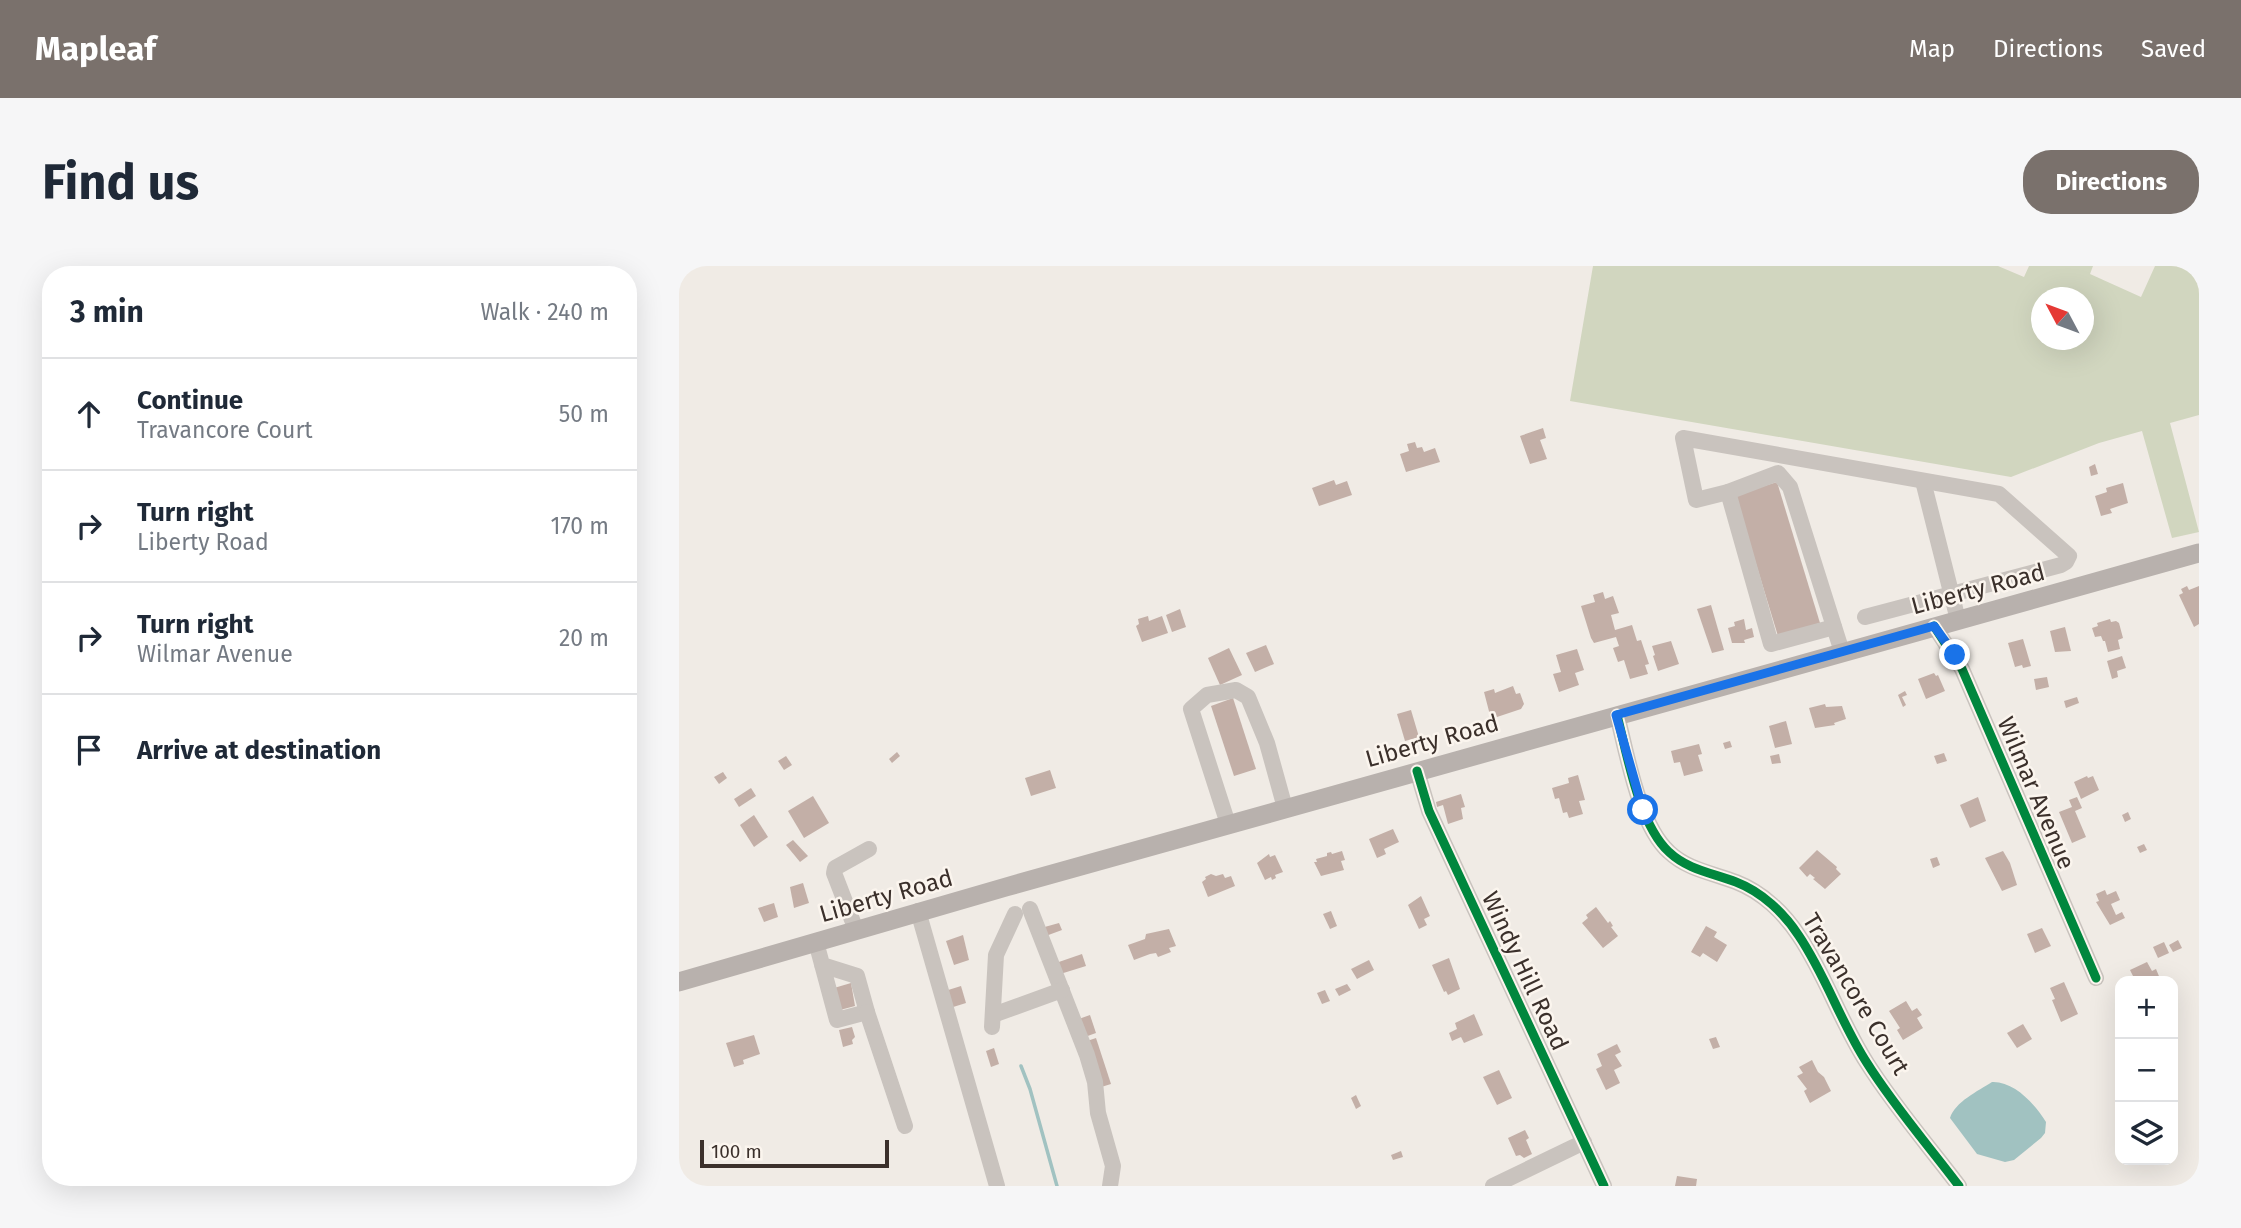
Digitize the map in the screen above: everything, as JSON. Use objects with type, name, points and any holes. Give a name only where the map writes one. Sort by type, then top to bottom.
[{"type":"main road","name":"Liberty Road","points":[[679,982],[918,911],[2199,553]]},
{"type":"street","points":[[1779,465],[1728,492],[1696,500],[1683,438],[1779,465],[1923,481],[1999,494],[2069,556],[2061,565],[1864,618]]},
{"type":"street","points":[[1779,465],[1790,487],[1842,652]]},
{"type":"street","points":[[1923,481],[1958,620]]},
{"type":"street","points":[[1728,492],[1771,643],[1835,627]]},
{"type":"street","name":"Wilmar Avenue","points":[[1934,626],[1962,669],[2096,978]]},
{"type":"street","points":[[1228,824],[1191,709],[1207,695],[1235,690],[1248,697],[1267,743],[1285,808]]},
{"type":"street","name":"Travancore Court","points":[[1616,715],[1643,810],[1659,841],[1669,852],[1696,869],[1752,889],[1782,915],[1800,937],[1867,1064],[1959,1186]]},
{"type":"street","name":"Windy Hill Road","points":[[1417,771],[1429,811],[1604,1186]]},
{"type":"street","points":[[856,930],[834,873],[835,868],[869,849]]},
{"type":"street","points":[[918,911],[997,1186]]},
{"type":"street","points":[[1062,990],[992,1021],[996,955],[1023,912],[1062,990],[1095,1082],[1098,1113],[1113,1166],[1110,1186]]},
{"type":"street","points":[[816,942],[837,1020],[867,1012]]},
{"type":"street","points":[[823,965],[857,976],[905,1126]]},
{"type":"street","points":[[1493,1186],[1584,1142]]},
{"type":"green space","points":[[1593,266],[1998,266],[2024,277],[2029,266],[2093,266],[2090,274],[2141,297],[2155,266],[2199,266],[2199,415],[2170,423],[2199,532],[2172,538],[2142,431],[2099,443],[2011,477],[1570,401]]},
{"type":"water","points":[[1992,1082],[2016,1089],[2030,1101],[2046,1122],[2045,1133],[2041,1138],[2014,1160],[2005,1162],[1977,1154],[1950,1118],[1962,1102]]},
{"type":"building","points":[[1543,428],[1546,438],[1540,440],[1547,459],[1530,464],[1520,436]]},
{"type":"building","points":[[1415,442],[1417,448],[1422,447],[1424,452],[1435,448],[1440,462],[1406,472],[1400,454],[1409,451],[1407,444]]},
{"type":"building","points":[[2095,464],[2098,474],[2091,476],[2089,467]]},
{"type":"building","points":[[1334,480],[1336,485],[1347,481],[1352,495],[1319,506],[1312,488]]},
{"type":"building","points":[[1777,482],[1820,623],[1778,636],[1735,495]]},
{"type":"building","points":[[2123,483],[2128,503],[2110,509],[2112,513],[2101,516],[2095,496],[2107,492],[2106,488]]},
{"type":"building","points":[[2187,586],[2189,590],[2199,586],[2199,624],[2194,627],[2179,595],[2183,593],[2181,589]]},
{"type":"building","points":[[1603,592],[1605,599],[1613,596],[1619,613],[1611,615],[1615,630],[1632,625],[1637,641],[1641,640],[1649,664],[1645,665],[1648,674],[1630,679],[1624,660],[1618,662],[1613,648],[1619,646],[1616,637],[1594,643],[1591,638],[1581,606],[1595,602],[1593,595]]},
{"type":"building","points":[[1711,605],[1724,650],[1712,653],[1697,609]]},
{"type":"building","points":[[1180,609],[1186,627],[1172,632],[1166,615]]},
{"type":"building","points":[[1148,616],[1149,621],[1162,616],[1168,633],[1142,642],[1136,626],[1139,624],[1138,619]]},
{"type":"building","points":[[1744,619],[1746,630],[1752,628],[1754,637],[1744,640],[1745,643],[1732,643],[1728,628],[1735,626],[1734,622]]},
{"type":"building","points":[[2110,619],[2111,622],[2119,623],[2123,638],[2118,640],[2120,649],[2108,652],[2105,641],[2101,636],[2095,637],[2092,628],[2098,626],[2097,623]]},
{"type":"building","points":[[2065,627],[2071,651],[2055,652],[2050,631]]},
{"type":"building","points":[[2023,639],[2031,666],[2015,667],[2008,643]]},
{"type":"building","points":[[1671,641],[1679,664],[1658,671],[1652,646]]},
{"type":"building","points":[[1266,645],[1274,664],[1255,672],[1246,653]]},
{"type":"building","points":[[1229,648],[1242,675],[1220,685],[1208,658]]},
{"type":"building","points":[[1577,649],[1584,670],[1575,673],[1579,685],[1559,692],[1553,674],[1561,672],[1556,655]]},
{"type":"building","points":[[2122,656],[2126,668],[2117,671],[2118,677],[2112,679],[2107,661]]},
{"type":"building","points":[[1934,673],[1938,675],[1945,691],[1926,699],[1918,679]]},
{"type":"building","points":[[2047,677],[2049,687],[2036,690],[2034,679]]},
{"type":"building","points":[[1513,686],[1516,694],[1520,693],[1524,704],[1521,709],[1491,719],[1484,692],[1494,689],[1495,693]]},
{"type":"building","points":[[1905,691],[1907,695],[1902,697],[1906,705],[1903,707],[1898,695]]},
{"type":"building","points":[[2077,697],[2079,703],[2066,708],[2064,701]]},
{"type":"building","points":[[1233,698],[1256,769],[1234,776],[1211,706]]},
{"type":"building","points":[[1825,704],[1826,707],[1842,706],[1846,719],[1834,723],[1835,725],[1815,728],[1809,708]]},
{"type":"building","points":[[1411,710],[1419,737],[1405,741],[1397,714]]},
{"type":"building","points":[[1786,721],[1792,744],[1775,748],[1769,726]]},
{"type":"building","points":[[1730,741],[1732,747],[1725,749],[1723,743]]},
{"type":"building","points":[[1699,744],[1702,754],[1698,755],[1703,771],[1684,776],[1680,762],[1674,763],[1671,751]]},
{"type":"building","points":[[897,752],[900,756],[892,763],[889,759]]},
{"type":"building","points":[[1944,753],[1947,761],[1937,764],[1934,756]]},
{"type":"building","points":[[1779,754],[1781,763],[1772,764],[1770,756]]},
{"type":"building","points":[[786,756],[792,765],[784,770],[778,761]]},
{"type":"building","points":[[1050,770],[1056,788],[1031,796],[1025,778]]},
{"type":"building","points":[[723,772],[727,778],[719,784],[714,777]]},
{"type":"building","points":[[1578,775],[1585,800],[1579,801],[1583,814],[1569,818],[1567,812],[1563,813],[1559,798],[1555,799],[1552,788],[1569,783],[1568,778]]},
{"type":"building","points":[[2093,776],[2099,790],[2081,799],[2074,782]]},
{"type":"building","points":[[751,788],[756,796],[739,807],[734,799]]},
{"type":"building","points":[[1461,794],[1465,807],[1461,808],[1463,819],[1448,824],[1443,805],[1437,807],[1436,802]]},
{"type":"building","points":[[813,796],[829,823],[804,838],[788,811]]},
{"type":"building","points":[[1978,797],[1986,821],[1970,828],[1960,805]]},
{"type":"building","points":[[2077,797],[2082,808],[2075,811],[2086,837],[2072,843],[2059,812],[2072,807],[2069,800]]},
{"type":"building","points":[[2128,812],[2131,819],[2125,822],[2122,815]]},
{"type":"building","points":[[754,815],[768,837],[754,847],[740,825]]},
{"type":"building","points":[[1393,829],[1399,842],[1384,849],[1386,854],[1377,858],[1369,839]]},
{"type":"building","points":[[793,840],[808,856],[800,862],[786,845]]},
{"type":"building","points":[[2144,844],[2147,850],[2140,853],[2137,847]]},
{"type":"building","points":[[1817,850],[1837,867],[1841,874],[1825,889],[1813,879],[1815,878],[1810,874],[1807,877],[1799,868]]},
{"type":"building","points":[[1342,851],[1344,870],[1321,876],[1314,862],[1317,862],[1316,859],[1327,856],[1327,853]]},
{"type":"building","points":[[2003,851],[2017,885],[2002,891],[1985,858]]},
{"type":"building","points":[[1269,854],[1270,857],[1275,855],[1283,872],[1275,875],[1276,878],[1272,880],[1271,877],[1265,880],[1257,863]]},
{"type":"building","points":[[1937,857],[1940,865],[1933,868],[1930,859]]},
{"type":"building","points":[[1211,874],[1223,874],[1225,878],[1231,876],[1235,886],[1208,897],[1202,882]]},
{"type":"building","points":[[803,883],[809,903],[794,908],[790,887]]},
{"type":"building","points":[[2105,890],[2107,895],[2116,891],[2120,900],[2111,904],[2116,915],[2122,912],[2125,918],[2110,925],[2096,902],[2099,901],[2096,894]]},
{"type":"building","points":[[1421,896],[1430,916],[1424,919],[1427,925],[1419,929],[1408,905]]},
{"type":"building","points":[[774,903],[778,917],[764,922],[758,908]]},
{"type":"building","points":[[1596,907],[1608,923],[1610,921],[1618,936],[1603,948],[1582,923],[1588,918],[1586,915]]},
{"type":"building","points":[[1331,911],[1337,926],[1330,929],[1323,914]]},
{"type":"building","points":[[1059,923],[1062,930],[1043,937],[1041,928]]},
{"type":"building","points":[[1706,926],[1717,932],[1714,937],[1727,945],[1717,962],[1703,953],[1700,957],[1691,952]]},
{"type":"building","points":[[2042,928],[2051,946],[2035,953],[2027,934]]},
{"type":"building","points":[[1169,929],[1176,946],[1169,948],[1171,952],[1158,957],[1156,953],[1150,954],[1134,960],[1128,945],[1145,939],[1146,934]]},
{"type":"building","points":[[963,935],[969,960],[954,965],[946,941]]},
{"type":"building","points":[[2178,940],[2182,948],[2173,952],[2169,945]]},
{"type":"building","points":[[2164,942],[2169,953],[2158,958],[2153,947]]},
{"type":"building","points":[[1082,954],[1086,966],[1057,975],[1053,964]]},
{"type":"building","points":[[1449,958],[1460,989],[1448,995],[1444,992],[1432,965]]},
{"type":"building","points":[[1369,960],[1374,970],[1357,979],[1351,969]]},
{"type":"building","points":[[2147,962],[2152,971],[2156,969],[2159,976],[2133,976],[2130,970]]},
{"type":"building","points":[[2064,982],[2078,1014],[2061,1022],[2050,988]]},
{"type":"building","points":[[851,983],[855,1006],[840,1010],[834,988]]},
{"type":"building","points":[[1347,984],[1351,990],[1339,996],[1335,989]]},
{"type":"building","points":[[961,986],[966,1003],[950,1008],[945,991]]},
{"type":"building","points":[[1325,990],[1330,1001],[1322,1004],[1317,993]]},
{"type":"building","points":[[1906,1001],[1912,1011],[1917,1008],[1922,1015],[1917,1018],[1923,1028],[1903,1040],[1897,1030],[1900,1028],[1889,1011]]},
{"type":"building","points":[[1474,1014],[1483,1035],[1464,1043],[1461,1037],[1452,1041],[1449,1033],[1457,1029],[1455,1023]]},
{"type":"building","points":[[1090,1015],[1096,1033],[1082,1038],[1076,1020]]},
{"type":"building","points":[[2023,1024],[2032,1039],[2017,1048],[2007,1033]]},
{"type":"building","points":[[852,1027],[855,1037],[853,1044],[843,1047],[839,1030]]},
{"type":"building","points":[[754,1035],[760,1054],[743,1060],[744,1064],[734,1067],[726,1043]]},
{"type":"building","points":[[1716,1037],[1720,1047],[1713,1049],[1709,1039]]},
{"type":"building","points":[[1096,1038],[1111,1084],[1098,1088],[1084,1042]]},
{"type":"building","points":[[1617,1044],[1621,1052],[1615,1055],[1622,1066],[1614,1070],[1620,1083],[1606,1090],[1596,1069],[1602,1066],[1597,1054]]},
{"type":"building","points":[[994,1048],[999,1064],[991,1067],[986,1051]]},
{"type":"building","points":[[1812,1060],[1831,1091],[1810,1103],[1804,1091],[1807,1089],[1797,1076],[1803,1073],[1799,1067]]},
{"type":"building","points":[[1499,1070],[1512,1098],[1497,1105],[1483,1077]]},
{"type":"building","points":[[1356,1095],[1361,1106],[1356,1109],[1351,1098]]},
{"type":"building","points":[[1525,1130],[1532,1154],[1524,1158],[1516,1156],[1508,1138]]},
{"type":"building","points":[[1401,1151],[1403,1157],[1393,1160],[1391,1155]]},
{"type":"building","points":[[1677,1176],[1697,1179],[1696,1186],[1675,1186]]},
{"type":"waterway","points":[[1021,1066],[1057,1186]]},
{"type":"cycle path","points":[[1934,626],[1962,669],[2096,978]]},
{"type":"cycle path","points":[[1617,715],[1635,788],[1659,840],[1684,863],[1755,891],[1786,919],[1809,951],[1849,1032],[1877,1079],[1959,1186]]},
{"type":"cycle path","points":[[1417,771],[1429,811],[1604,1186]]},
{"type":"route","points":[[1643,810],[1616,715],[1934,626],[1955,655]]}]
